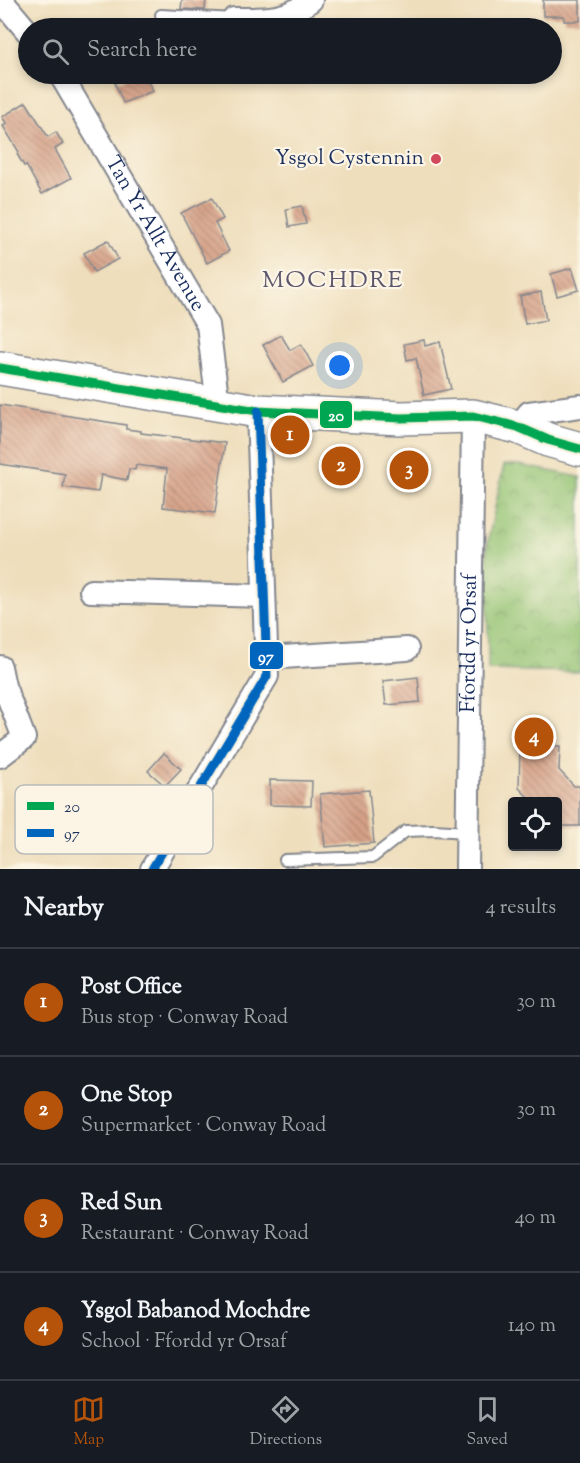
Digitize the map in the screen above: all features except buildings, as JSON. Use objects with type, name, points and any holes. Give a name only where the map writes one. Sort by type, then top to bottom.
[{"type":"main road","points":[[0,368],[258,411],[401,418],[473,416],[518,427],[548,440],[580,449]]},
{"type":"street","points":[[1,0],[18,20]]},
{"type":"street","points":[[267,18],[287,15],[299,10],[311,0]]},
{"type":"street","name":"Tan Yr Allt Avenue","points":[[66,84],[208,325],[218,405]]},
{"type":"street","points":[[518,427],[529,413],[580,406]]},
{"type":"street","points":[[202,785],[267,676],[258,411]]},
{"type":"street","name":"Ffordd yr Orsaf","points":[[467,869],[473,416]]},
{"type":"street","points":[[91,591],[264,597]]},
{"type":"street","points":[[267,658],[407,649]]},
{"type":"street","points":[[0,667],[4,686],[24,738],[0,756]]},
{"type":"street","points":[[152,869],[161,854]]},
{"type":"lane","points":[[161,15],[216,18]]},
{"type":"lane","points":[[285,860],[373,857],[406,831],[468,832]]},
{"type":"green space","points":[[504,465],[519,465],[580,477],[580,672],[488,670],[487,546]]},
{"type":"transit line","name":"20","points":[[0,368],[258,411],[401,418],[473,416],[518,427],[548,440],[580,449]]},
{"type":"transit line","name":"97","points":[[202,785],[267,676],[258,411]]},
{"type":"transit line","name":"97","points":[[152,869],[161,854]]},
{"type":"place","name":"Ysgol Cystennin","points":[[436,159]]},
{"type":"place","name":"Post Office","points":[[290,435]]},
{"type":"place","name":"One Stop","points":[[341,466]]},
{"type":"place","name":"Red Sun","points":[[409,470]]},
{"type":"place","name":"Ysgol Babanod Mochdre","points":[[534,737]]},
{"type":"district","name":"MOCHDRE","points":[[333,281]]}]
